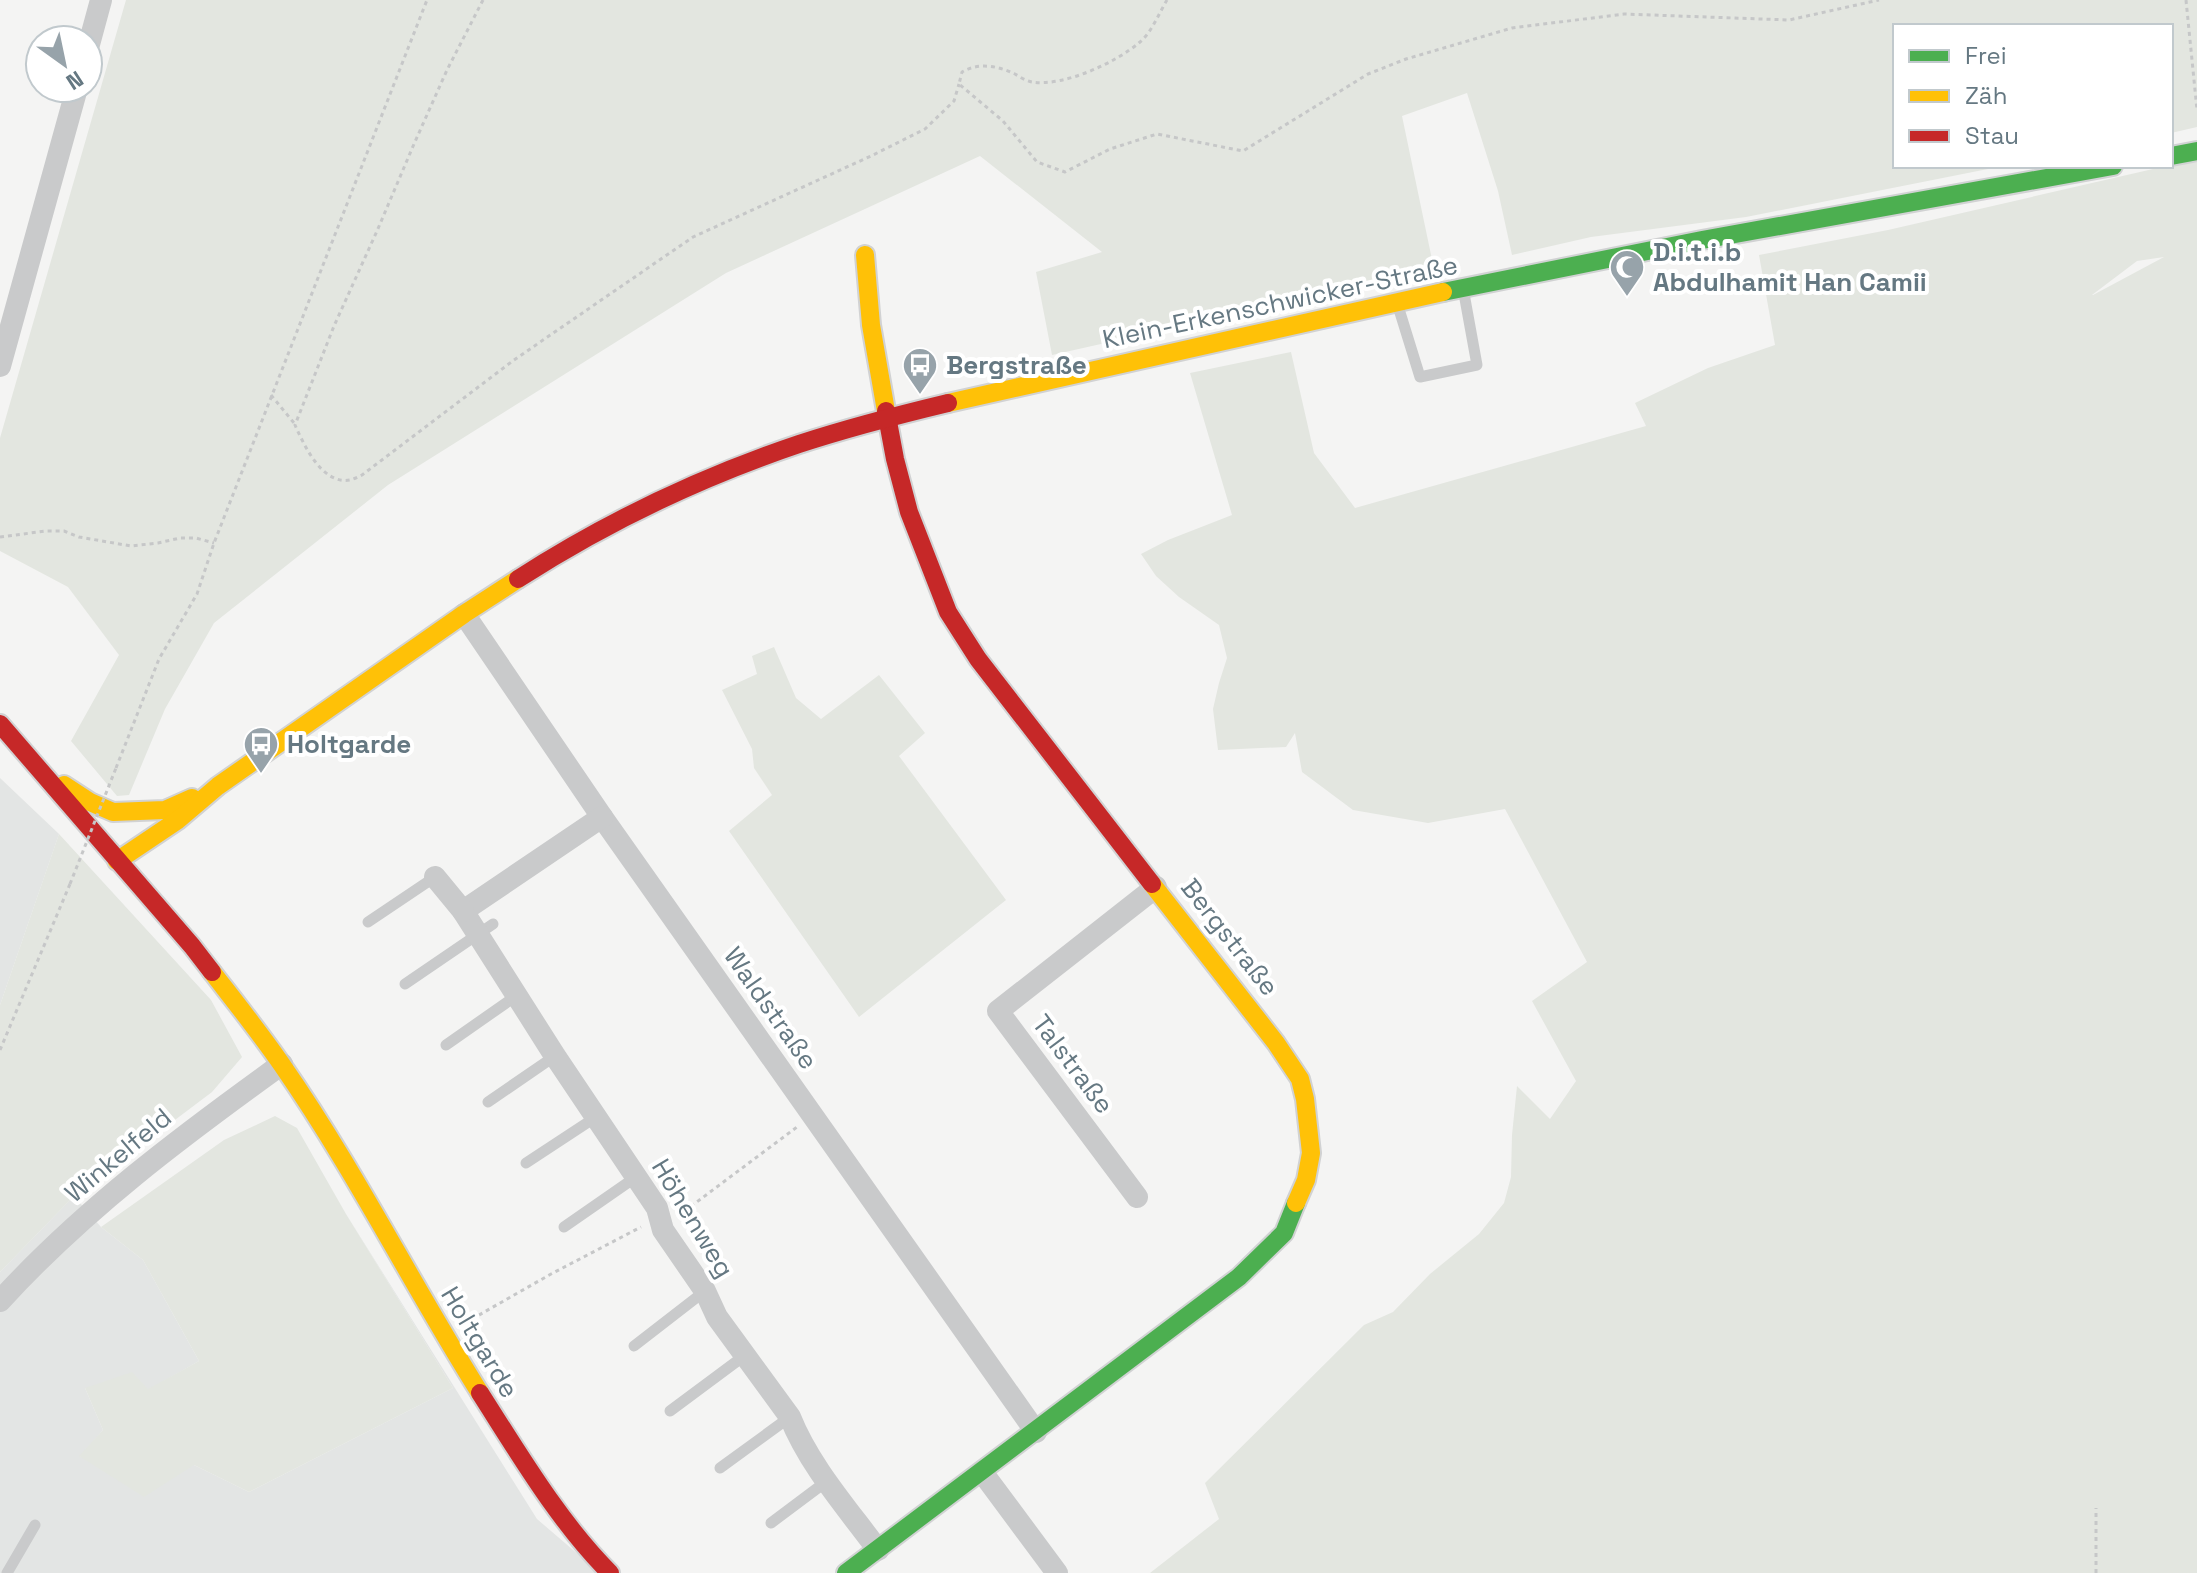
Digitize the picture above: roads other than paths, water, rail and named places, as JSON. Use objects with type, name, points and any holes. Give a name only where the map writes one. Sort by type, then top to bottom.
[{"type":"street","points":[[94,24],[101,0]]},
{"type":"street","points":[[0,366],[73,104]]},
{"type":"street","points":[[2173,156],[2197,151]]},
{"type":"street","name":"Klein-Erkenschwicker-Straße","points":[[112,854],[178,820],[218,786],[464,614],[554,556],[638,511],[714,476],[799,444],[887,418],[1050,379],[1463,288],[1702,240],[2102,168]]},
{"type":"street","name":"Bergstraße","points":[[846,1573],[1239,1277],[1284,1233],[1306,1180],[1311,1153],[1300,1079],[1276,1043],[978,659],[948,612],[909,512],[895,459],[871,325],[865,255]]},
{"type":"street","name":"Waldstraße","points":[[464,614],[602,817],[1036,1432]]},
{"type":"street","points":[[0,724],[32,761]]},
{"type":"street","name":"Klein-Erkenschwicker-Straße","points":[[32,761],[90,802],[113,812],[165,810]]},
{"type":"street","name":"Holtgarde","points":[[32,761],[201,958],[282,1064],[352,1174],[445,1337],[534,1478],[610,1573]]},
{"type":"street","name":"Klein-Erkenschwicker-Straße","points":[[112,854],[165,810],[218,786]]},
{"type":"street","points":[[463,911],[602,817]]},
{"type":"street","name":"Höhenweg","points":[[435,877],[463,911],[485,929],[516,996],[636,1177],[660,1216],[663,1230],[705,1291],[717,1317],[790,1417],[797,1435],[827,1481],[878,1550]]},
{"type":"street","name":"Talstraße","points":[[1137,1197],[998,1011],[1156,887]]},
{"type":"street","name":"Winkelfeld","points":[[0,1301],[103,1200],[282,1064]]},
{"type":"street","points":[[982,1472],[1057,1573]]},
{"type":"lane","points":[[1397,303],[1420,377],[1477,365],[1463,288]]},
{"type":"lane","points":[[368,922],[435,877]]},
{"type":"lane","points":[[405,984],[485,929]]},
{"type":"lane","points":[[446,1045],[516,996]]},
{"type":"lane","points":[[488,1102],[555,1056]]},
{"type":"lane","points":[[526,1163],[596,1117]]},
{"type":"lane","points":[[564,1227],[636,1177]]},
{"type":"lane","points":[[634,1346],[705,1291]]},
{"type":"lane","points":[[670,1411],[744,1356]]},
{"type":"lane","points":[[720,1468],[790,1417]]},
{"type":"lane","points":[[771,1523],[827,1481]]},
{"type":"lane","points":[[7,1573],[35,1525]]},
{"type":"place","name":"D.i.t.i.b Abdulhamit Han Camii","points":[[1627,298]]},
{"type":"place","name":"Bergstraße","points":[[920,396]]},
{"type":"place","name":"Holtgarde","points":[[261,775]]}]
